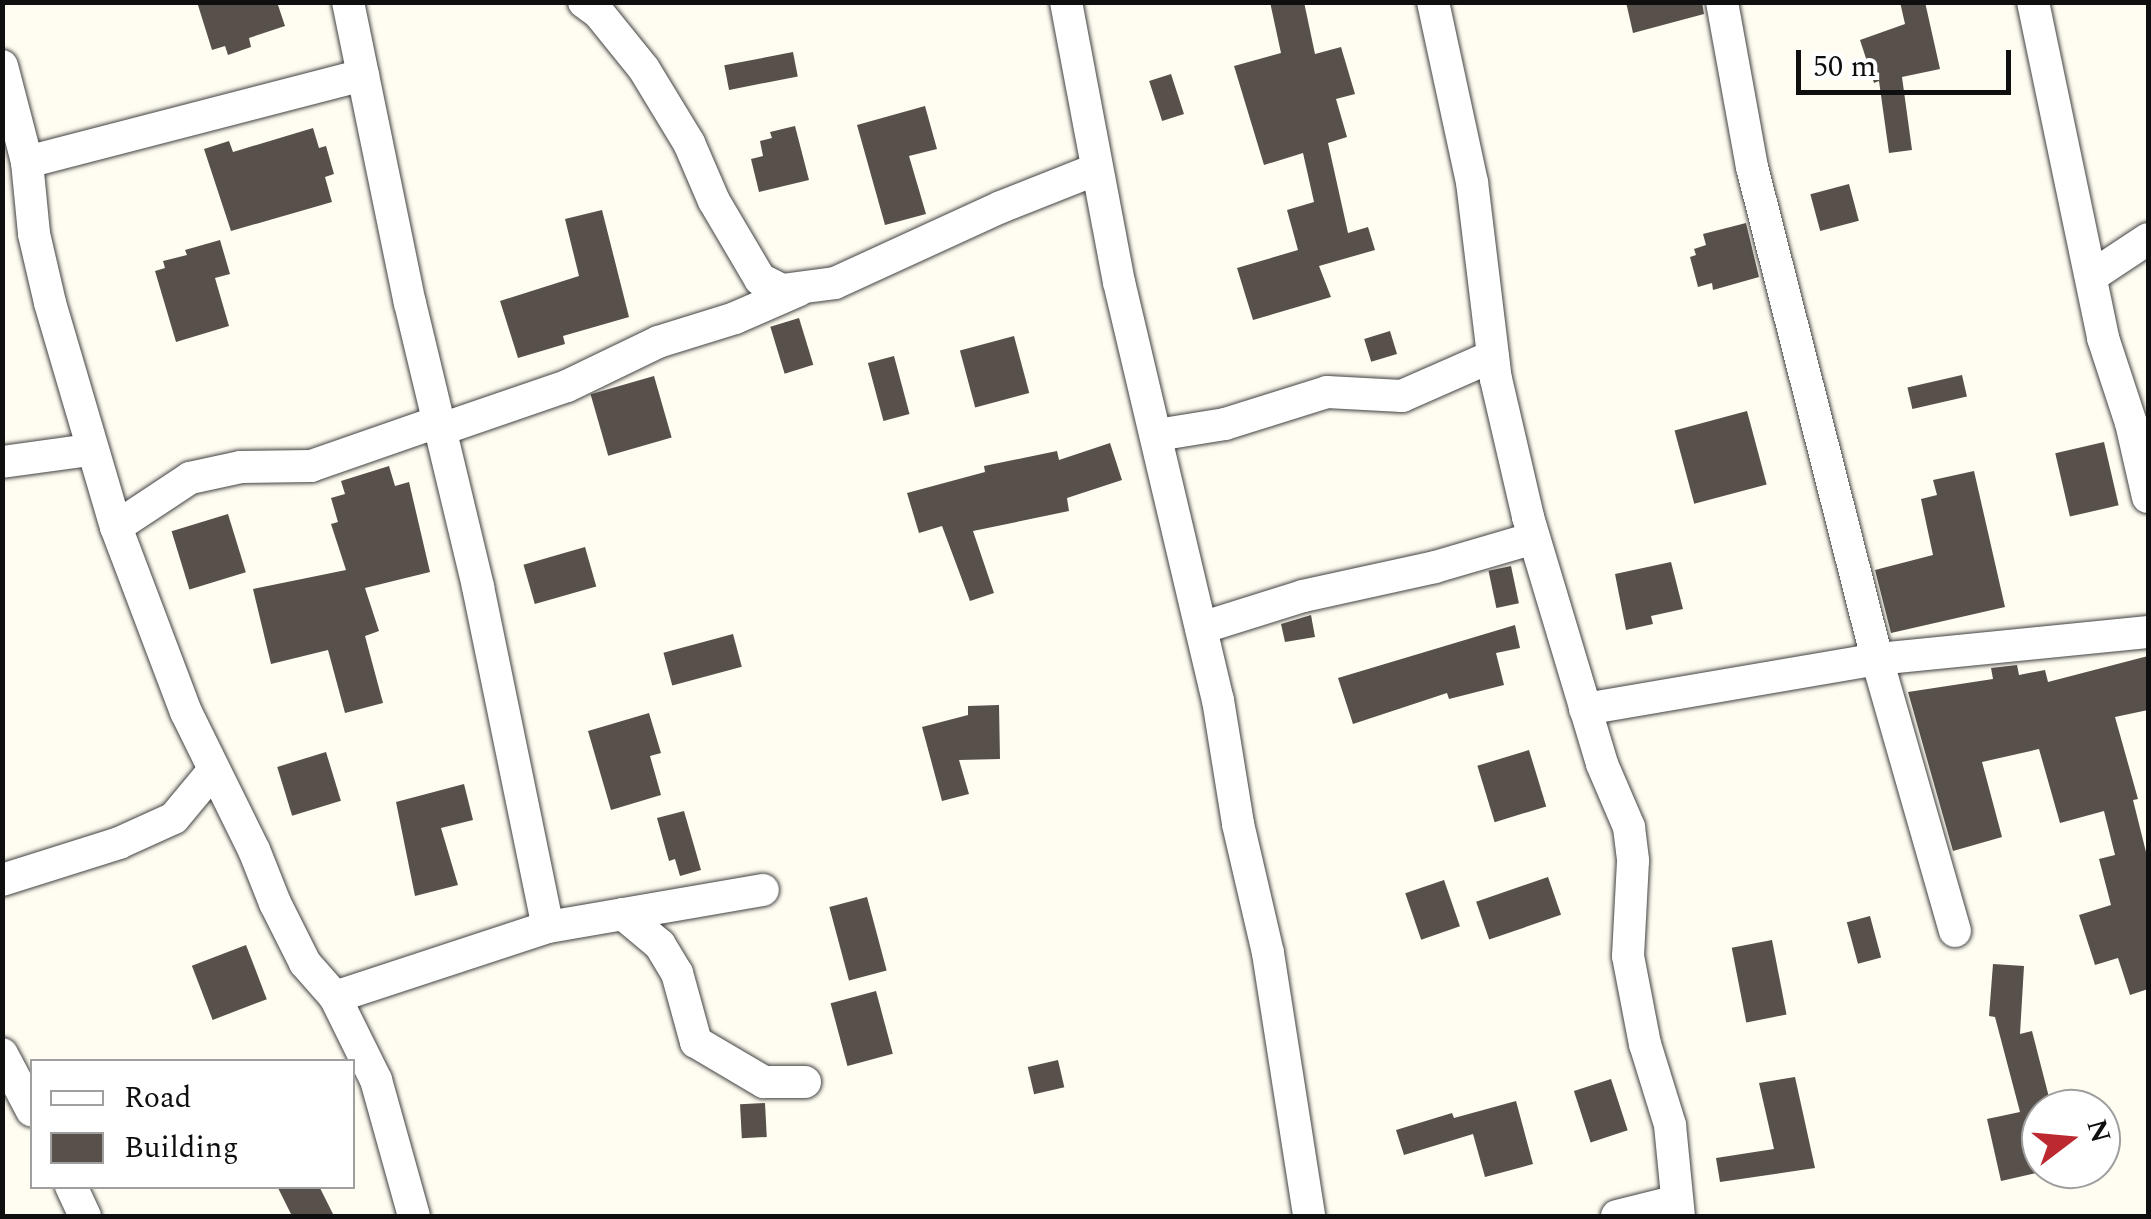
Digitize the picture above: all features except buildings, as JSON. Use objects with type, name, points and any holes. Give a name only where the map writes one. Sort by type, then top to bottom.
[{"type":"street","points":[[348,2],[438,426],[478,587],[548,927]]},
{"type":"street","points":[[584,2],[610,25],[644,70],[689,143],[714,201],[760,279],[782,290],[799,290]]},
{"type":"street","points":[[1066,2],[1119,282],[1201,628],[1268,954],[1309,1216]]},
{"type":"street","points":[[1432,2],[1472,182],[1493,356],[1534,538],[1585,709],[1629,827],[1634,861],[1628,956],[1645,1044],[1670,1125],[1678,1209],[1617,1216]]},
{"type":"street","points":[[2033,2],[2103,338],[2131,423],[2148,497]]},
{"type":"street","points":[[1725,3],[1752,167],[1877,659],[1955,931]]},
{"type":"street","points":[[2,66],[27,162],[34,234],[90,450],[116,526],[186,712],[305,963],[335,997],[376,1080],[414,1216]]},
{"type":"street","points":[[27,162],[362,74]]},
{"type":"street","points":[[116,526],[190,478],[241,468],[311,466],[568,386],[658,342],[736,318],[799,290],[870,270],[1001,207],[1097,169]]},
{"type":"street","points":[[2092,276],[2148,239]]},
{"type":"street","points":[[1157,435],[1225,424],[1327,392],[1402,396],[1493,356]]},
{"type":"street","points":[[2,462],[90,450]]},
{"type":"street","points":[[1201,628],[1304,596],[1436,568],[1534,538]]},
{"type":"street","points":[[1585,709],[1877,659],[2148,632]]},
{"type":"street","points":[[2,880],[119,842],[174,818],[214,770]]},
{"type":"street","points":[[335,997],[548,927],[764,890]]},
{"type":"street","points":[[623,914],[660,945],[677,973],[696,1042],[764,1082],[805,1082]]},
{"type":"street","points":[[2,1054],[30,1108]]},
{"type":"street","points":[[72,1189],[85,1216]]}]
